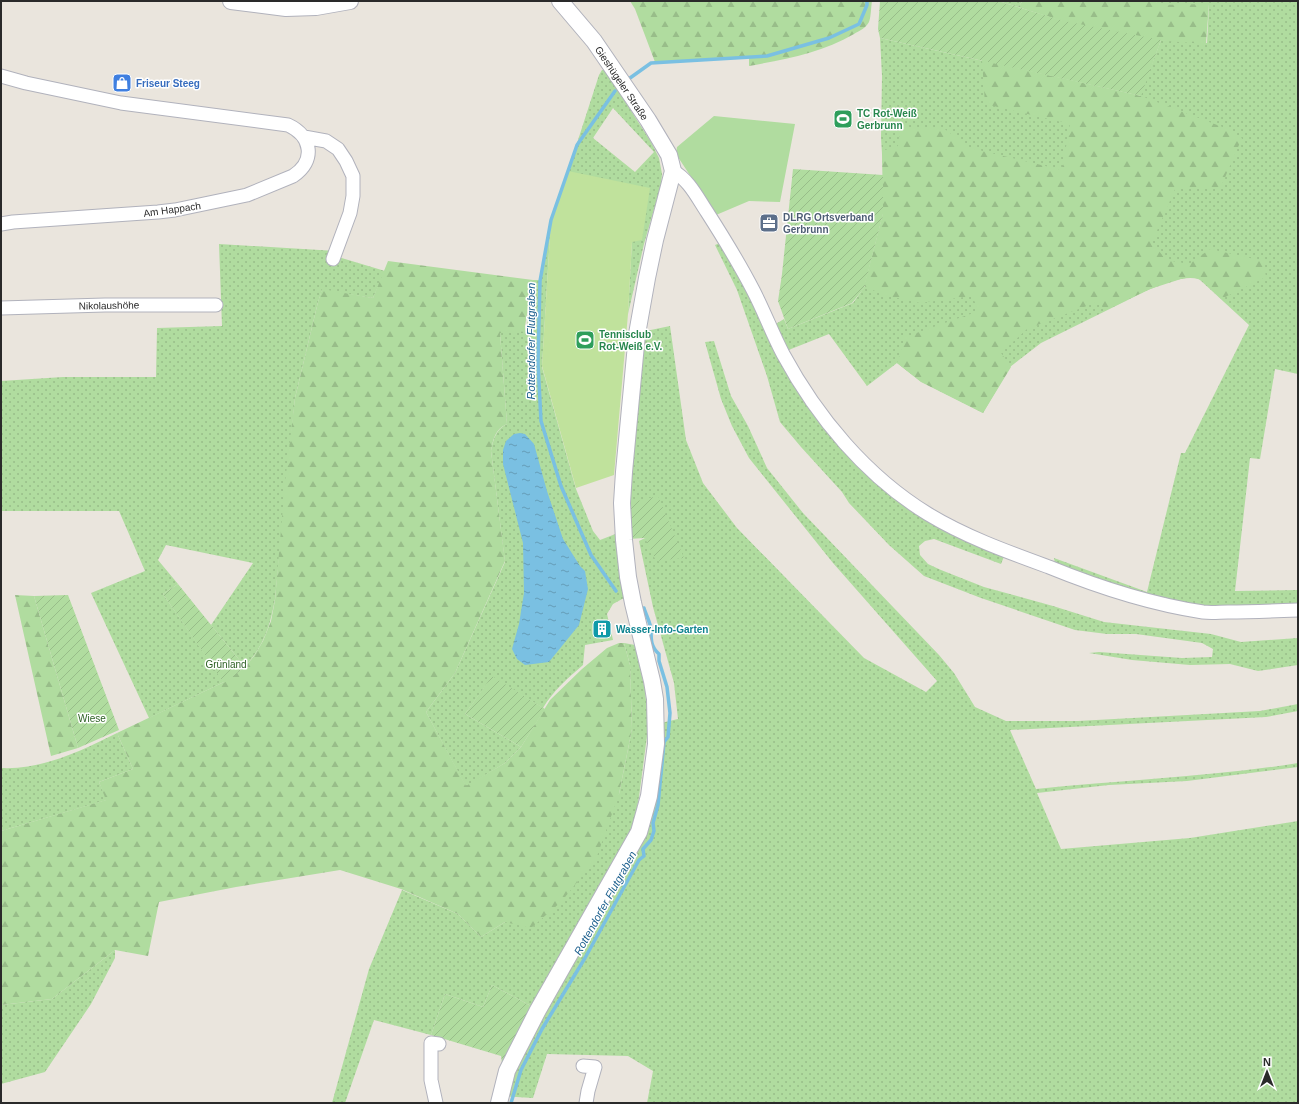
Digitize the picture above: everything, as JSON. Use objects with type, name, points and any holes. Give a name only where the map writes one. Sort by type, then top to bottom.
[{"type":"street","points":[[231,1],[286,8],[316,7],[350,1]]},
{"type":"street","name":"Gieshügeler Straße","points":[[560,1],[594,41],[628,91],[671,162]]},
{"type":"street","points":[[1,76],[26,83],[120,103],[288,126],[296,129],[304,137],[326,141],[338,149],[353,176],[353,196],[350,213],[333,259]]},
{"type":"street","name":"Am Happach","points":[[1,224],[158,212],[247,195],[293,176],[303,168],[308,155],[307,143],[304,137]]},
{"type":"street","points":[[671,162],[692,190],[726,241],[754,291],[782,351],[800,384],[820,414],[855,454],[886,484],[906,499],[929,514],[968,535],[1081,580],[1158,603],[1205,612],[1298,610]]},
{"type":"street","points":[[499,1103],[507,1071],[516,1052],[538,1010],[631,849],[639,832],[649,796],[656,744],[655,699],[628,577],[622,503],[637,334],[671,162]]},
{"type":"street","name":"Nikolaushöhe","points":[[1,308],[105,305],[216,305]]},
{"type":"street","points":[[431,1042],[431,1080],[436,1103]]},
{"type":"street","points":[[586,1103],[595,1068]]},
{"type":"green space","points":[[630,1],[872,1],[868,24],[842,41],[816,51],[777,61],[749,66],[749,57],[655,62],[635,9]]},
{"type":"green space","points":[[880,1],[998,1],[1064,21],[1161,40],[1141,96],[880,38],[878,29]]},
{"type":"green space","points":[[998,1],[1024,1],[1018,7]]},
{"type":"green space","points":[[1024,1],[1156,1],[1158,5],[1209,4],[1206,44],[1154,40],[1065,22],[1018,7]]},
{"type":"green space","points":[[1156,1],[1298,1],[1298,374],[1275,369],[1260,459],[1250,458],[1235,591],[1298,590],[1298,606],[1234,609],[1162,602],[1055,564],[1054,558],[1147,592],[1181,453],[1185,453],[1249,325],[1199,279],[1192,277],[1181,279],[1150,289],[1041,343],[1010,367],[983,413],[920,381],[897,363],[867,386],[829,334],[786,351],[774,325],[784,319],[788,329],[853,303],[865,286],[883,213],[881,137],[882,76],[880,38],[1140,96],[1161,40],[1207,43],[1209,5],[1157,5]]},
{"type":"green space","points":[[982,60],[1141,96],[1225,128],[1242,138],[1220,189],[1176,187],[1152,242],[1166,260],[1189,264],[1210,249],[1263,261],[1266,277],[1221,299],[1205,282],[1201,280],[1189,278],[1178,280],[1152,288],[1106,310],[1097,302],[1027,329],[1001,353],[1011,367],[983,413],[921,382],[897,363],[905,337],[979,311],[972,296],[920,303],[884,295],[864,286],[883,215],[882,151],[898,146],[900,127],[942,127],[970,148],[1062,170],[1070,124],[985,104]]},
{"type":"green space","points":[[602,70],[605,70],[651,142],[659,158],[662,174],[661,185],[644,244],[628,314],[632,241],[568,171],[599,75]],"holes":[[[613,108],[654,152],[635,172],[593,138]]]},
{"type":"green space","points":[[714,116],[795,124],[780,202],[749,201],[716,215],[676,154],[677,147]]},
{"type":"green space","points":[[793,169],[883,175],[883,214],[864,288],[852,303],[788,329],[778,301]]},
{"type":"green space","name":"Tennisclub Rot-Weiß e.V.","points":[[568,171],[650,188],[642,240],[632,242],[628,314],[614,475],[576,488],[542,366],[551,219]]},
{"type":"green space","points":[[551,219],[542,367],[576,489],[593,531],[600,540],[618,533],[624,598],[613,604],[607,614],[613,640],[585,645],[583,665],[556,690],[543,708],[492,677],[465,714],[521,747],[505,763],[466,787],[426,712],[455,673],[505,562],[491,451],[494,439],[498,432],[507,424],[500,333],[526,332],[533,280],[540,280]]},
{"type":"green space","points":[[720,243],[739,272],[781,358],[878,481],[1005,554],[1001,564],[934,539],[925,541],[919,546],[920,555],[928,564],[984,587],[1104,622],[1211,634],[1241,642],[1298,638],[1298,665],[1258,671],[1230,664],[1190,665],[1132,660],[1089,653],[1099,652],[1182,658],[1212,657],[1213,649],[1202,643],[1136,634],[1107,634],[1075,630],[981,598],[924,576],[889,545],[849,503],[842,492],[780,422],[767,376],[737,290],[715,245]]},
{"type":"green space","points":[[219,244],[336,251],[335,256],[385,271],[373,298],[322,290],[295,398],[273,609],[262,643],[245,667],[211,625],[253,563],[166,545],[158,560],[178,584],[163,594],[224,682],[149,718],[91,593],[145,571],[119,511],[1,511],[1,381],[63,377],[156,377],[157,328],[222,326]]},
{"type":"green space","points":[[388,261],[533,280],[525,326],[526,333],[500,333],[507,424],[497,432],[491,451],[505,561],[455,673],[426,712],[466,786],[505,763],[521,747],[550,700],[582,669],[607,648],[619,643],[624,643],[630,665],[632,729],[619,794],[596,859],[561,902],[531,928],[505,922],[481,937],[458,914],[401,889],[340,870],[236,887],[159,902],[148,956],[115,950],[52,999],[1,1005],[1,831],[106,800],[99,782],[133,769],[117,733],[224,682],[245,667],[254,656],[263,641],[271,621],[275,600],[285,483],[295,398],[322,289],[373,298]]},
{"type":"green space","points":[[670,326],[686,440],[703,483],[737,528],[864,658],[926,692],[937,681],[833,563],[749,458],[732,426],[721,399],[705,342],[714,341],[731,396],[748,426],[767,468],[803,513],[939,655],[954,673],[975,707],[1006,721],[1078,721],[1260,711],[1298,704],[1298,711],[1266,717],[1010,730],[1036,789],[1233,772],[1298,763],[1298,767],[1187,781],[1109,785],[1037,793],[1061,849],[1190,838],[1298,821],[1298,1103],[647,1103],[653,1071],[628,1056],[547,1054],[533,1098],[502,1096],[509,1074],[634,858],[643,837],[661,723],[678,719],[674,683],[653,607],[639,541],[645,538],[684,558],[625,504],[641,332]]},
{"type":"green space","points":[[658,496],[684,558],[656,561],[645,538],[628,539],[625,504]]},
{"type":"green space","name":"Grünland","points":[[178,584],[245,667],[224,683],[163,594]]},
{"type":"green space","points":[[15,595],[34,596],[78,748],[51,756]]},
{"type":"green space","name":"Wiese","points":[[68,595],[119,730],[78,748],[34,596]]},
{"type":"green space","points":[[624,643],[635,645],[645,690],[647,711],[647,736],[635,818],[628,836],[531,1006],[492,985],[483,1007],[445,994],[431,1035],[374,1020],[345,1103],[332,1103],[369,969],[402,890],[458,914],[481,937],[505,922],[619,794],[632,729],[630,665]]},
{"type":"green space","points":[[492,676],[545,709],[521,747],[465,714]]},
{"type":"green space","points":[[117,733],[133,769],[99,782],[107,800],[1,831],[1,768],[16,768],[46,763],[75,753]]},
{"type":"green space","points":[[115,950],[115,958],[91,1004],[45,1072],[1,1084],[1,1005],[52,999]]},
{"type":"green space","points":[[492,985],[531,1006],[502,1063],[501,1056],[431,1035],[445,994],[483,1007]]},
{"type":"water","points":[[514,434],[525,434],[534,444],[547,491],[563,539],[580,566],[585,571],[588,589],[579,625],[549,662],[525,665],[517,659],[512,649],[519,624],[524,593],[523,543],[503,464],[503,450],[506,441]]},
{"type":"waterway","name":"Rottendorfer Flutgraben","points":[[630,78],[651,63],[767,56],[829,38],[859,24],[867,5],[867,1]]},
{"type":"waterway","name":"Rottendorfer Flutgraben","points":[[615,91],[577,145],[551,220],[540,281],[538,363],[541,421],[561,486],[591,555],[616,591]]},
{"type":"waterway","name":"Rottendorfer Flutgraben","points":[[511,1103],[521,1070],[542,1029],[585,958],[639,860],[644,856],[643,849],[651,840],[654,831],[653,823],[658,805],[664,742],[668,737],[670,713],[667,687],[659,661],[659,654],[654,649],[652,643],[651,628],[644,608]]},
{"type":"place","name":"Friseur Steeg","points":[[122,83]]},
{"type":"place","name":"TC Rot-Weiß Gerbrunn","points":[[843,119]]},
{"type":"place","name":"DLRG Ortsverband Gerbrunn","points":[[769,223]]},
{"type":"place","name":"Tennisclub Rot-Weiß e.V.","points":[[585,340]]},
{"type":"place","name":"Wasser-Info-Garten","points":[[602,629]]}]
